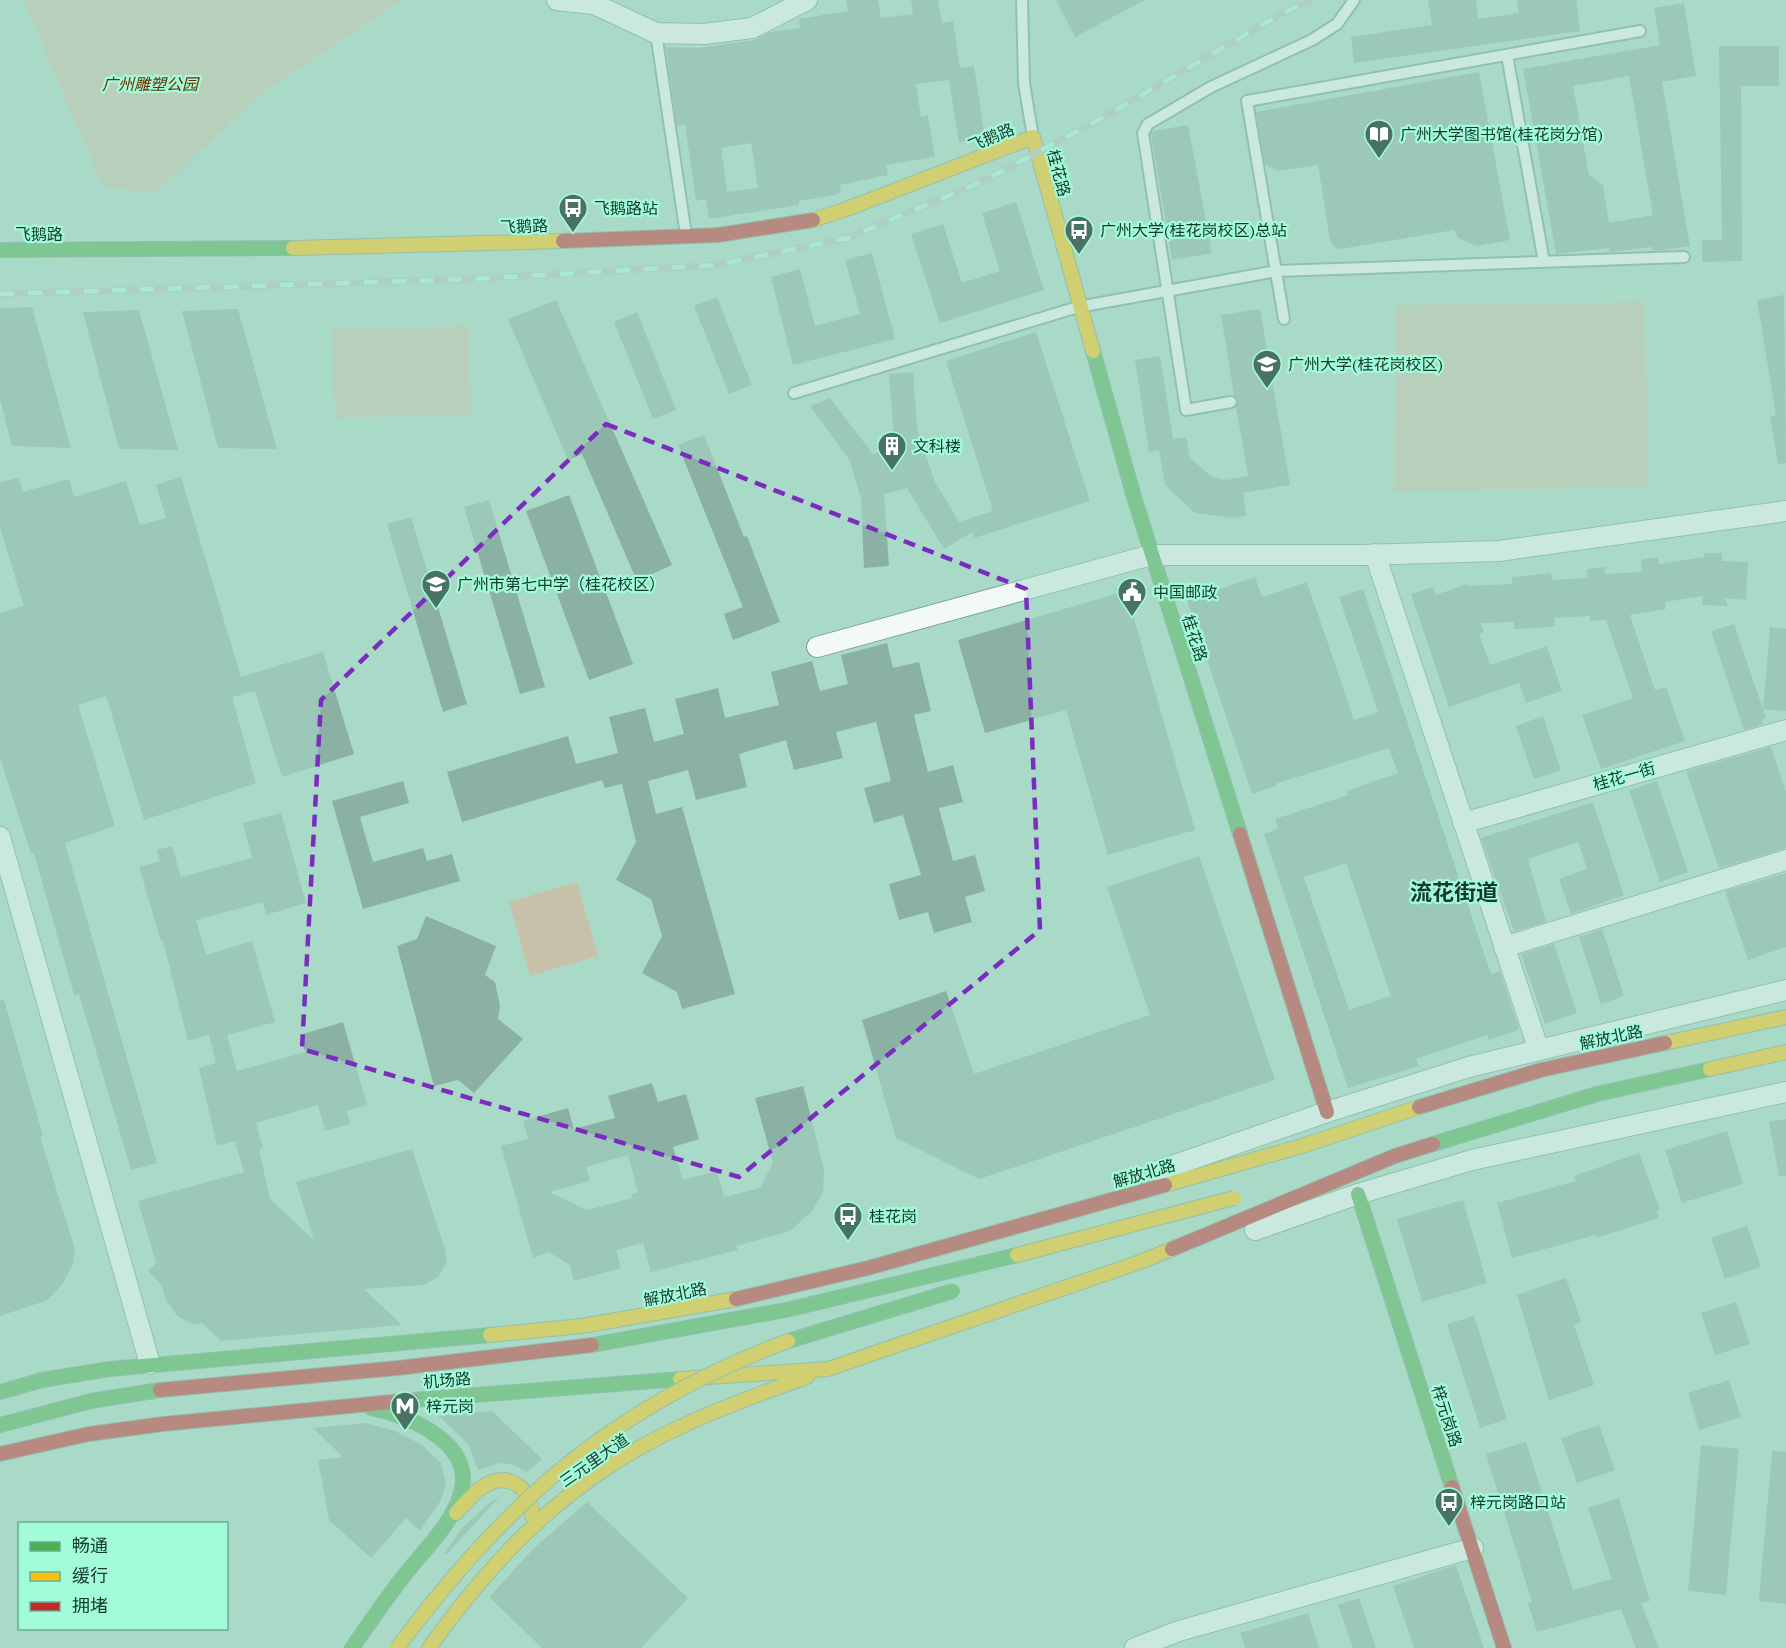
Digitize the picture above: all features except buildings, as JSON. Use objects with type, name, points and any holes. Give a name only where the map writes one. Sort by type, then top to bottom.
[{"type":"main road","name":"飞鹅路","points":[[0,250],[372,248],[746,232],[811,220],[874,200],[1033,137]]},
{"type":"main road","name":"桂花路","points":[[1033,137],[1078,307],[1151,555],[1328,1112]]},
{"type":"main road","name":"解放北路","points":[[505,1334],[655,1315],[789,1287],[932,1250],[1302,1146],[1440,1100],[1541,1070],[1786,1017]]},
{"type":"main road","points":[[1770,1035],[1786,1031]]},
{"type":"main road","points":[[789,1287],[783,1296],[782,1316],[792,1342],[828,1369],[1085,1281],[1181,1245],[1288,1198],[1405,1152],[1597,1094],[1786,1052]]},
{"type":"main road","points":[[397,1648],[436,1593],[498,1522],[565,1462],[622,1422],[676,1390],[767,1349],[1114,1229],[1224,1186],[1302,1146]]},
{"type":"main road","points":[[1041,1263],[1251,1191]]},
{"type":"main road","name":"梓元岗路","points":[[1358,1194],[1504,1648]]},
{"type":"main road","points":[[0,1425],[90,1401],[160,1390],[452,1364],[672,1332],[868,1291],[1234,1198]]},
{"type":"main road","points":[[0,1392],[76,1374],[150,1365],[312,1353],[505,1334],[520,1345],[526,1356],[525,1371],[516,1386],[506,1391]]},
{"type":"main road","name":"机场路","points":[[0,1454],[55,1441],[126,1429],[347,1405],[506,1391],[828,1369]]},
{"type":"main road","name":"三元里大道","points":[[429,1648],[473,1589],[518,1541],[605,1469],[637,1449],[703,1416],[828,1369]]},
{"type":"main road","points":[[347,1405],[413,1419],[442,1439],[462,1473],[463,1486],[442,1528]]},
{"type":"main road","points":[[352,1648],[442,1528],[482,1486],[493,1480],[509,1479],[524,1489],[533,1509],[531,1521],[518,1541]]},
{"type":"main road","points":[[381,1648],[398,1624]]},
{"type":"street","points":[[557,0],[594,4],[656,33],[704,34],[752,28],[807,0]]},
{"type":"street","points":[[817,647],[1151,555],[1499,551],[1786,511]]},
{"type":"street","points":[[1375,554],[1538,1048]]},
{"type":"street","points":[[1786,731],[1786,740]]},
{"type":"street","name":"桂花一街","points":[[1463,823],[1786,731]]},
{"type":"street","points":[[0,837],[150,1365]]},
{"type":"street","points":[[1504,947],[1786,860]]},
{"type":"street","points":[[932,1250],[1328,1112],[1538,1048],[1786,990]]},
{"type":"street","points":[[1181,1245],[1229,1238],[1358,1194],[1503,1152],[1786,1092]]},
{"type":"street","points":[[1135,1648],[1179,1631],[1473,1548]]},
{"type":"lane","points":[[1022,0],[1024,83],[1033,137]]},
{"type":"lane","points":[[1231,402],[1186,410],[1145,159],[1143,133],[1149,124],[1211,87],[1312,40],[1337,24],[1354,0]]},
{"type":"lane","points":[[1284,319],[1247,101],[1640,31]]},
{"type":"lane","points":[[656,33],[686,236]]},
{"type":"lane","points":[[1507,55],[1544,262]]},
{"type":"lane","points":[[794,393],[1078,307],[1277,271],[1684,257]]},
{"type":"highlighted area","points":[[606,424],[1026,589],[1040,930],[739,1177],[302,1049],[321,700]]},
{"type":"green space","name":"广州雕塑公园","points":[[23,0],[402,0],[263,92],[155,193],[103,187]]},
{"type":"green space","points":[[1646,302],[1647,487],[1394,491],[1396,305]]},
{"type":"green space","points":[[469,326],[471,414],[335,418],[332,329]]},
{"type":"green space","points":[[577,882],[598,956],[530,976],[509,902]]},
{"type":"railway","points":[[0,294],[473,279],[716,265],[848,238],[983,181],[1104,117],[1281,14],[1310,0]]},
{"type":"traffic: fast","points":[[0,250],[293,248]]},
{"type":"traffic: fast","points":[[1093,351],[1134,497],[1240,834]]},
{"type":"traffic: fast","points":[[1433,1144],[1597,1094],[1710,1069]]},
{"type":"traffic: fast","points":[[1358,1194],[1452,1487]]},
{"type":"traffic: fast","points":[[592,1345],[786,1310],[1017,1255]]},
{"type":"traffic: fast","points":[[788,1341],[953,1291]]},
{"type":"traffic: fast","points":[[0,1392],[42,1380],[110,1369],[490,1335]]},
{"type":"traffic: fast","points":[[412,1400],[680,1379]]},
{"type":"traffic: fast","points":[[0,1425],[91,1401],[160,1390]]},
{"type":"traffic: fast","points":[[352,1648],[396,1586],[450,1518],[460,1496],[463,1478],[459,1461],[450,1447],[437,1436],[404,1418],[371,1408]]},
{"type":"traffic: slow","points":[[813,220],[1033,137],[1093,351]]},
{"type":"traffic: slow","points":[[293,248],[563,241]]},
{"type":"traffic: slow","points":[[1665,1043],[1786,1017]]},
{"type":"traffic: slow","points":[[1710,1069],[1786,1052]]},
{"type":"traffic: slow","points":[[1165,1185],[1302,1146],[1419,1107]]},
{"type":"traffic: slow","points":[[1017,1255],[1234,1198]]},
{"type":"traffic: slow","points":[[680,1379],[828,1369],[1172,1249]]},
{"type":"traffic: slow","points":[[490,1335],[582,1326],[736,1299]]},
{"type":"traffic: slow","points":[[397,1648],[481,1546],[569,1463],[616,1428],[668,1396],[725,1367],[788,1341]]},
{"type":"traffic: slow","points":[[429,1648],[468,1597],[510,1549],[533,1526],[582,1485],[631,1453],[679,1427],[730,1405],[807,1377]]},
{"type":"traffic: slow","points":[[456,1513],[484,1486],[501,1480],[510,1481],[525,1492],[532,1516]]},
{"type":"traffic: jam","points":[[563,241],[718,235],[813,220]]},
{"type":"traffic: jam","points":[[1240,834],[1327,1112]]},
{"type":"traffic: jam","points":[[1419,1107],[1541,1070],[1665,1043]]},
{"type":"traffic: jam","points":[[1172,1249],[1395,1156],[1433,1144]]},
{"type":"traffic: jam","points":[[736,1299],[868,1268],[1165,1185]]},
{"type":"traffic: jam","points":[[160,1390],[398,1368],[592,1345]]},
{"type":"traffic: jam","points":[[0,1454],[89,1434],[163,1424],[412,1400]]},
{"type":"traffic: jam","points":[[1452,1487],[1504,1648]]},
{"type":"place","name":"广州大学图书馆(桂花岗分馆)","points":[[1379,160]]},
{"type":"place","name":"飞鹅路站","points":[[573,234]]},
{"type":"place","name":"广州大学(桂花岗校区)总站","points":[[1079,256]]},
{"type":"place","name":"广州大学(桂花岗校区)","points":[[1267,390]]},
{"type":"place","name":"文科楼","points":[[892,472]]},
{"type":"place","name":"广州市第七中学（桂花校区）","points":[[436,610]]},
{"type":"place","name":"中国邮政","points":[[1132,618]]},
{"type":"place","name":"桂花岗","points":[[848,1242]]},
{"type":"place","name":"梓元岗","points":[[405,1432]]},
{"type":"place","name":"梓元岗路口站","points":[[1449,1528]]},
{"type":"district","name":"流花街道","points":[[1454,892]]}]
